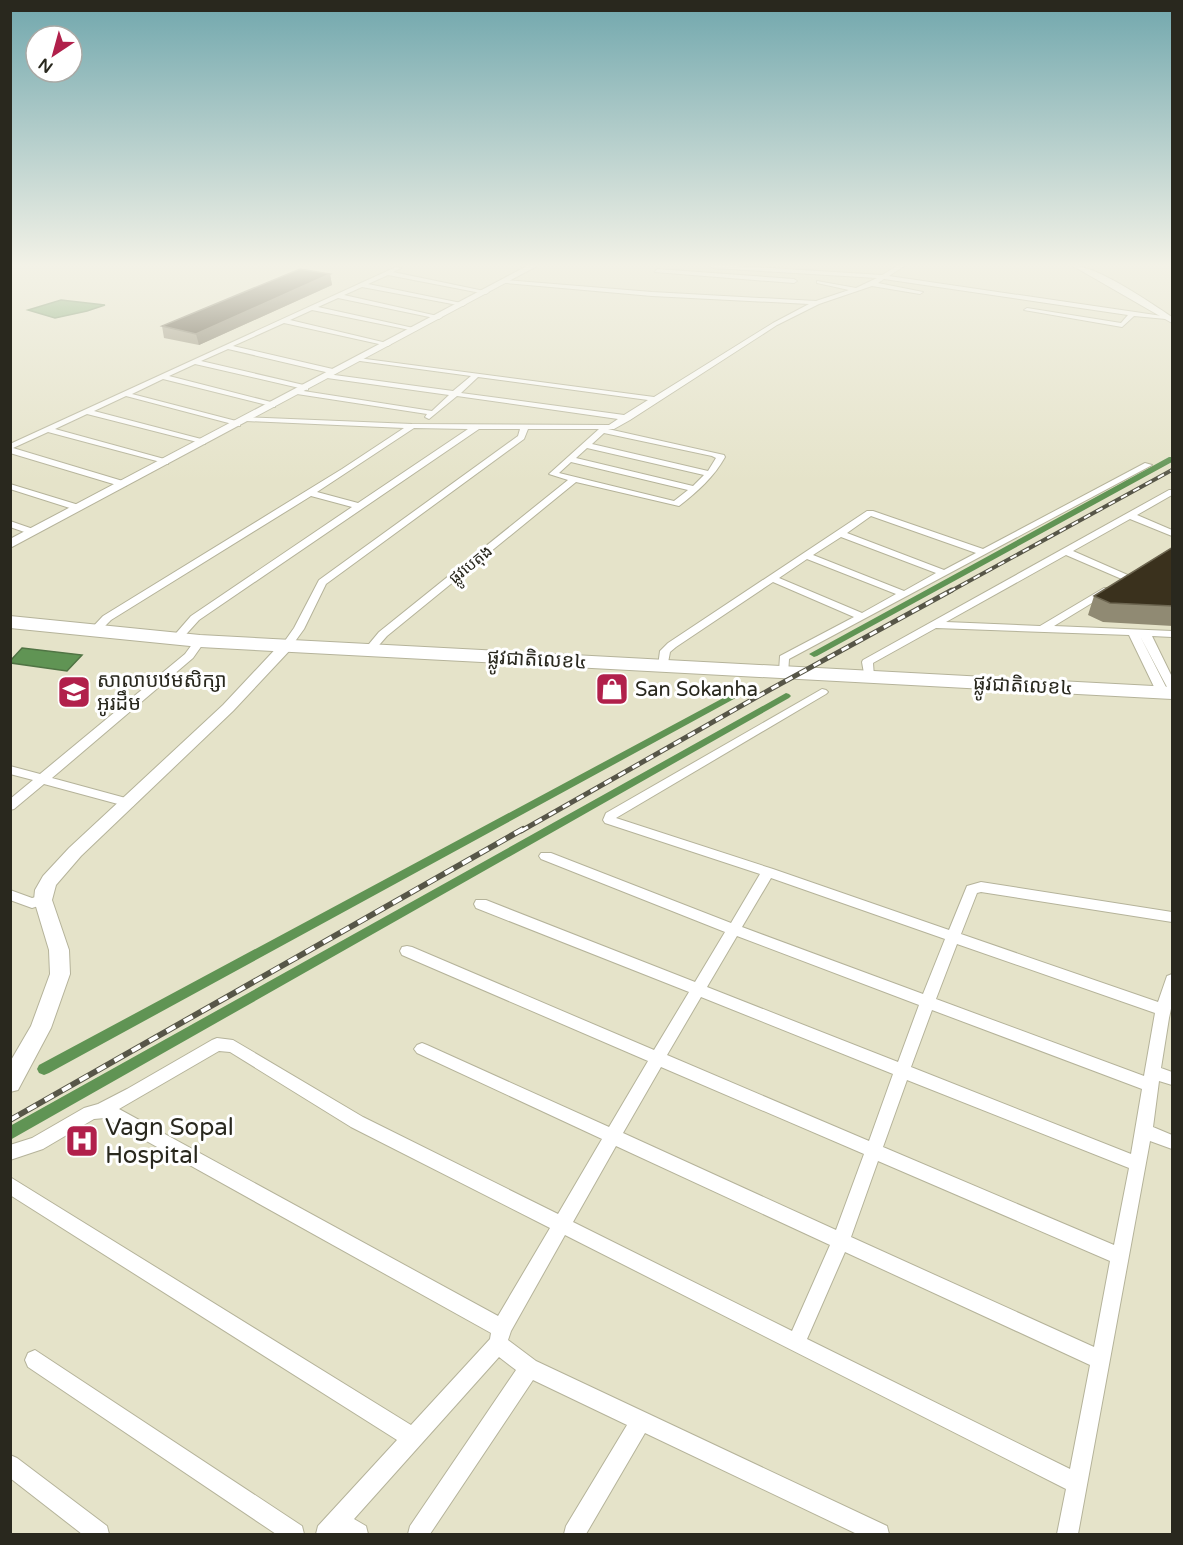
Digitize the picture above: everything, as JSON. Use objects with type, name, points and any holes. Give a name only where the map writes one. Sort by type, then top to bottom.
[{"type":"highway","name":"ផ្លូវជាតិលេខ៤","points":[[10,622],[176,639],[1169,691]]},
{"type":"street","points":[[10,449],[247,338]]},
{"type":"street","points":[[362,338],[388,344]]},
{"type":"street","points":[[10,544],[399,338]]},
{"type":"street","points":[[125,394],[242,422],[602,430],[721,457],[709,474],[676,504],[553,474],[602,430],[616,425],[751,338]]},
{"type":"street","points":[[227,347],[331,374],[453,395],[627,418]]},
{"type":"street","points":[[360,359],[654,399]]},
{"type":"street","points":[[195,362],[301,390],[434,413]]},
{"type":"street","points":[[93,632],[107,618],[416,426],[434,413],[475,375]]},
{"type":"street","points":[[163,377],[272,405]]},
{"type":"street","points":[[88,412],[202,442]]},
{"type":"street","points":[[176,639],[195,618],[357,506],[477,427]]},
{"type":"street","points":[[10,1083],[41,1028],[60,974],[59,950],[43,900],[44,890],[49,881],[75,852],[228,708],[287,645],[299,629],[322,582],[521,437],[525,427]]},
{"type":"street","points":[[49,430],[165,462]]},
{"type":"street","points":[[585,445],[709,474]]},
{"type":"street","points":[[10,449],[123,484]]},
{"type":"street","points":[[569,459],[693,489]]},
{"type":"street","points":[[784,672],[784,658],[1148,465]]},
{"type":"street","name":"ផ្លូវបេតុង","points":[[369,650],[383,634],[573,480]]},
{"type":"street","points":[[10,486],[79,508]]},
{"type":"street","points":[[869,677],[867,662],[937,626],[1173,492]]},
{"type":"street","points":[[310,493],[357,506]]},
{"type":"street","points":[[663,666],[665,651],[672,645],[870,513],[983,552]]},
{"type":"street","points":[[1131,516],[1173,533]]},
{"type":"street","points":[[10,524],[33,532]]},
{"type":"street","points":[[839,533],[944,573]]},
{"type":"street","points":[[1041,629],[1132,575],[1067,552]]},
{"type":"street","points":[[805,555],[904,594]]},
{"type":"street","points":[[771,578],[863,616]]},
{"type":"street","points":[[937,626],[1173,634]]},
{"type":"street","points":[[1133,633],[1169,691]]},
{"type":"street","points":[[1145,633],[1169,691]]},
{"type":"street","points":[[10,806],[189,656],[200,640]]},
{"type":"street","points":[[822,692],[610,816],[609,820],[953,936],[1166,1017]]},
{"type":"street","points":[[10,770],[129,802]]},
{"type":"street","points":[[546,856],[927,1003],[1153,1079],[1173,1079]]},
{"type":"street","points":[[358,1534],[332,1528],[414,1439],[500,1336],[658,1057],[768,872]]},
{"type":"street","points":[[796,1343],[840,1242],[927,1003],[972,889],[1173,917]]},
{"type":"street","points":[[10,895],[32,903],[43,900]]},
{"type":"street","points":[[481,904],[1138,1164]]},
{"type":"street","points":[[407,951],[1121,1257]]},
{"type":"street","points":[[1068,1534],[1173,980]]},
{"type":"street","points":[[10,1153],[37,1144],[217,1044],[233,1046],[357,1122],[1077,1484]]},
{"type":"street","points":[[422,1049],[1102,1361]]},
{"type":"street","points":[[101,1110],[108,1111],[178,1149],[377,1262],[500,1336],[530,1368],[879,1534]]},
{"type":"street","points":[[1144,1131],[1173,1142]]},
{"type":"street","points":[[10,1185],[414,1439]]},
{"type":"street","points":[[35,1360],[294,1534]]},
{"type":"street","points":[[418,1534],[530,1368]]},
{"type":"street","points":[[574,1534],[640,1422]]},
{"type":"street","points":[[10,1464],[99,1534]]},
{"type":"shaded area","points":[[22,648],[82,655],[67,671],[11,663]]},
{"type":"building","points":[[1173,547],[1173,606],[1110,603],[1094,596]]},
{"type":"waterway","points":[[814,654],[1172,459]]},
{"type":"waterway","points":[[44,1069],[740,692]]},
{"type":"waterway","points":[[10,1134],[786,696]]},
{"type":"railway","points":[[949,592],[1172,470]]},
{"type":"railway","points":[[521,831],[771,689],[952,590]]},
{"type":"railway","points":[[10,1120],[523,829]]},
{"type":"place","name":"San Sokanha","points":[[612,689]]},
{"type":"place","name":"សាលាបឋមសិក្សា អូរដឹម","points":[[74,692]]},
{"type":"place","name":"Vagn Sopal Hospital","points":[[82,1141]]}]
